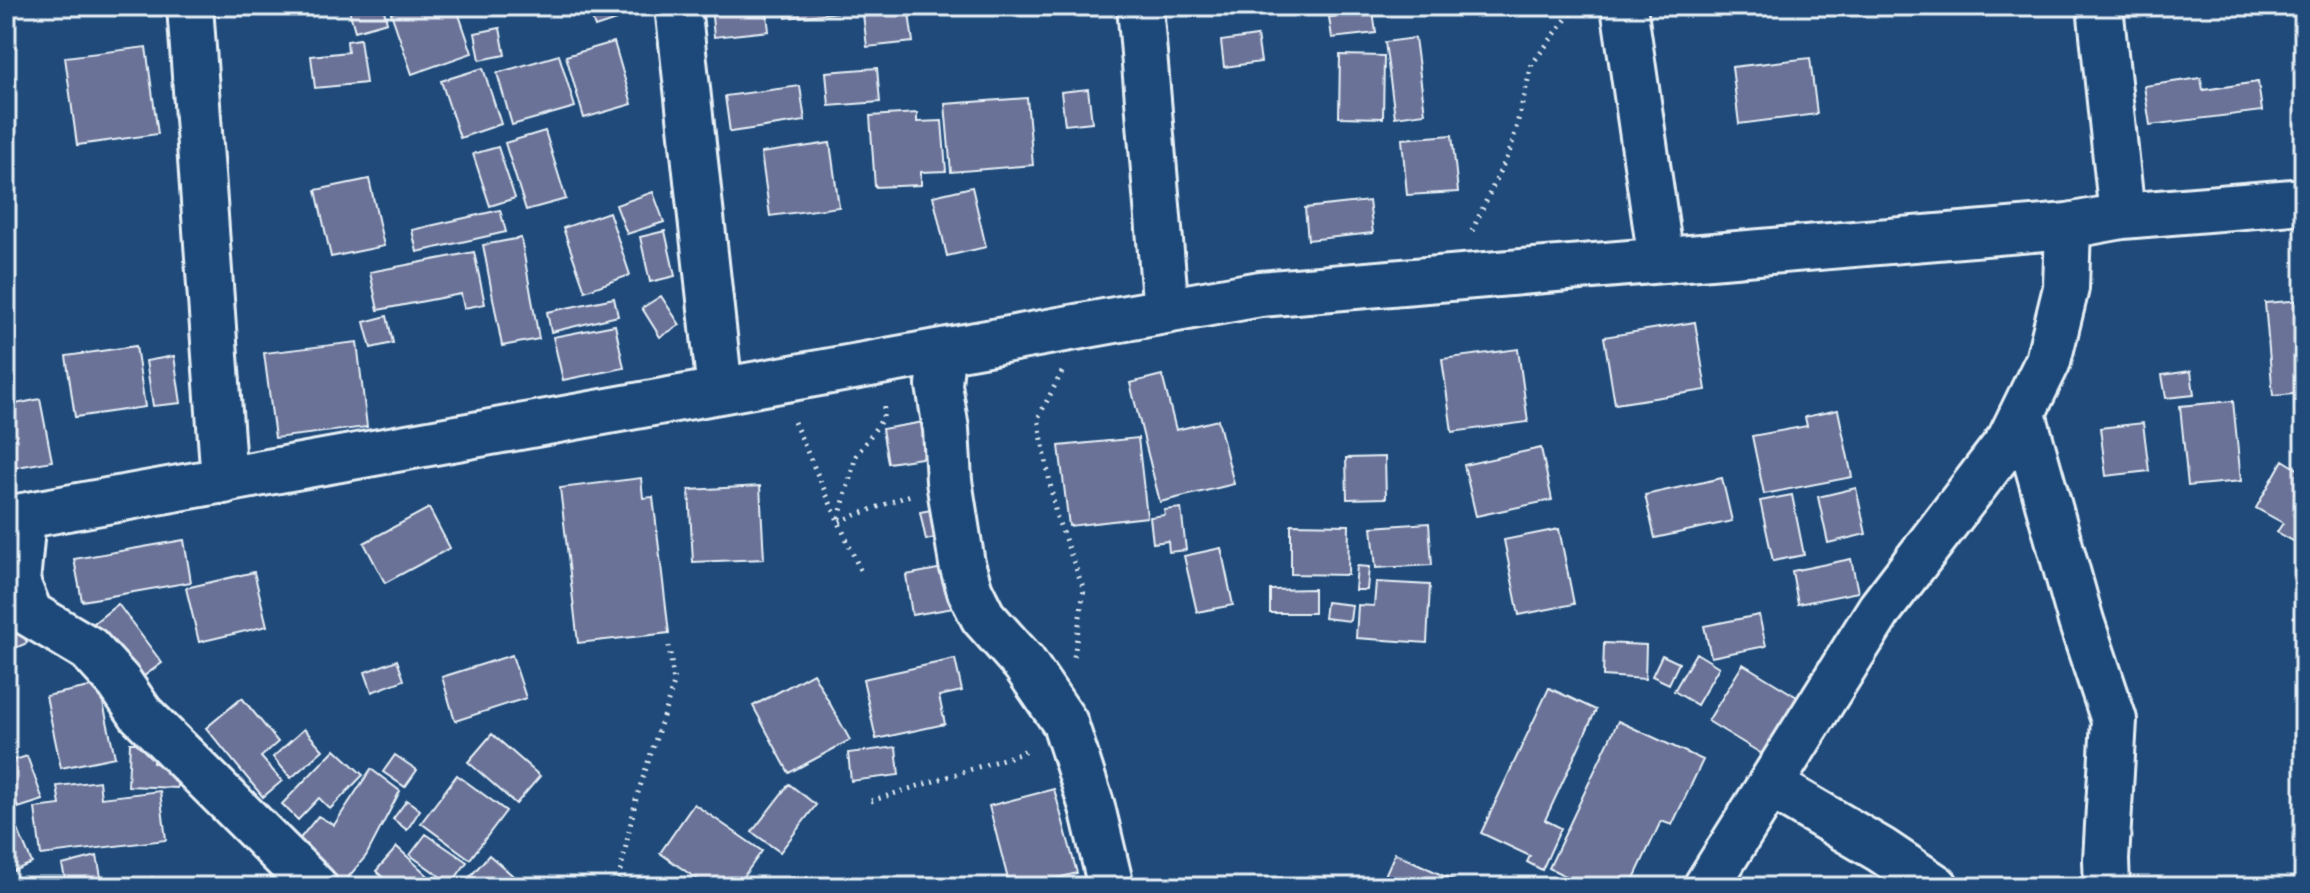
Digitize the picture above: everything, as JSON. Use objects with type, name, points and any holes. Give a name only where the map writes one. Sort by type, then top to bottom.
[{"type":"street","points":[[190,6],[224,481]]},
{"type":"street","points":[[678,6],[720,391]]},
{"type":"street","points":[[1140,6],[1166,311]]},
{"type":"street","points":[[1624,6],[1661,260]]},
{"type":"street","points":[[2100,6],[2122,216]]},
{"type":"street","points":[[315,887],[141,714],[119,682],[89,649],[30,614],[17,582],[14,518],[1260,294],[2068,226],[2122,216],[2304,201]]},
{"type":"street","points":[[1706,887],[1880,609],[2010,439],[2048,361],[2066,288],[2068,226]]},
{"type":"street","points":[[942,352],[939,385],[946,429],[949,481],[962,564],[970,591],[983,617],[1024,663],[1065,723],[1092,807],[1111,887]]},
{"type":"street","points":[[2023,414],[2077,608],[2114,720],[2107,887]]},
{"type":"street","points":[[1770,785],[1881,850],[1936,887]]},
{"type":"path","points":[[1432,279],[1476,227],[1511,148],[1532,64],[1576,6]]},
{"type":"path","points":[[871,801],[1019,754],[1065,723],[1084,590],[1056,515],[1038,418],[1086,325]]},
{"type":"path","points":[[838,522],[856,456],[883,418],[887,362]]},
{"type":"path","points":[[776,381],[861,572]]},
{"type":"path","points":[[838,522],[949,481]]},
{"type":"path","points":[[617,887],[636,799],[674,683],[669,646]]},
{"type":"building","points":[[348,6],[383,6],[387,22],[355,31]]},
{"type":"building","points":[[412,6],[456,6],[472,53],[412,74],[391,13]]},
{"type":"building","points":[[587,6],[624,6],[628,16],[595,27]]},
{"type":"building","points":[[711,6],[766,6],[769,31],[714,37]]},
{"type":"building","points":[[785,6],[849,6],[849,11],[786,18]]},
{"type":"building","points":[[862,6],[908,6],[913,42],[867,47]]},
{"type":"building","points":[[1373,11],[1376,33],[1332,38],[1329,17]]},
{"type":"building","points":[[500,28],[505,55],[480,60],[475,33]]},
{"type":"building","points":[[1257,36],[1261,62],[1224,67],[1221,41]]},
{"type":"building","points":[[1415,38],[1425,113],[1395,117],[1385,42]]},
{"type":"building","points":[[360,39],[366,83],[315,88],[311,56],[348,52],[347,41]]},
{"type":"building","points":[[614,42],[632,104],[584,118],[566,56]]},
{"type":"building","points":[[146,47],[158,134],[77,145],[65,57]]},
{"type":"building","points":[[559,55],[575,107],[512,125],[497,73]]},
{"type":"building","points":[[1340,55],[1384,56],[1383,118],[1339,117]]},
{"type":"building","points":[[1810,58],[1817,114],[1739,124],[1732,67]]},
{"type":"building","points":[[483,68],[501,124],[460,138],[441,81]]},
{"type":"building","points":[[877,68],[880,102],[829,106],[826,72]]},
{"type":"building","points":[[2201,78],[2203,90],[2258,82],[2262,111],[2150,125],[2144,86]]},
{"type":"building","points":[[800,86],[805,121],[730,132],[725,96]]},
{"type":"building","points":[[1088,89],[1092,122],[1065,125],[1061,92]]},
{"type":"building","points":[[1027,98],[1033,165],[951,172],[945,104]]},
{"type":"building","points":[[917,113],[917,122],[942,121],[946,171],[921,172],[921,185],[875,187],[870,116]]},
{"type":"building","points":[[545,131],[566,199],[526,210],[505,143]]},
{"type":"building","points":[[1452,135],[1458,192],[1407,195],[1402,139]]},
{"type":"building","points":[[830,143],[839,207],[770,216],[761,153]]},
{"type":"building","points":[[498,147],[515,198],[490,206],[473,154]]},
{"type":"building","points":[[369,179],[384,246],[331,257],[316,190]]},
{"type":"building","points":[[972,187],[986,247],[947,256],[933,196]]},
{"type":"building","points":[[653,192],[664,222],[627,234],[616,205]]},
{"type":"building","points":[[1369,201],[1373,233],[1308,240],[1305,208]]},
{"type":"building","points":[[500,210],[506,232],[417,252],[412,230]]},
{"type":"building","points":[[609,212],[630,275],[585,291],[563,228]]},
{"type":"building","points":[[665,231],[675,276],[650,282],[640,237]]},
{"type":"building","points":[[521,238],[539,339],[502,346],[483,245]]},
{"type":"building","points":[[474,252],[485,304],[464,308],[461,294],[378,310],[370,272]]},
{"type":"building","points":[[661,296],[680,325],[660,337],[642,308]]},
{"type":"building","points":[[614,298],[618,316],[551,332],[547,312]]},
{"type":"building","points":[[2304,300],[2304,393],[2273,396],[2265,303]]},
{"type":"building","points":[[387,316],[393,343],[371,348],[364,322]]},
{"type":"building","points":[[1695,322],[1706,390],[1615,404],[1604,337]]},
{"type":"building","points":[[615,325],[624,368],[563,380],[553,337]]},
{"type":"building","points":[[357,342],[367,427],[275,438],[264,353]]},
{"type":"building","points":[[136,346],[145,407],[75,417],[66,356]]},
{"type":"building","points":[[1518,349],[1528,422],[1452,432],[1442,359]]},
{"type":"building","points":[[174,356],[181,403],[153,406],[146,361]]},
{"type":"building","points":[[2191,371],[2194,395],[2166,398],[2162,375]]},
{"type":"building","points":[[1162,375],[1176,430],[1218,420],[1234,484],[1160,502],[1130,383]]},
{"type":"building","points":[[40,399],[52,461],[6,469],[6,406]]},
{"type":"building","points":[[2233,401],[2241,481],[2188,486],[2180,406]]},
{"type":"building","points":[[1838,410],[1852,477],[1764,494],[1752,436],[1807,426],[1805,417]]},
{"type":"building","points":[[936,420],[942,455],[888,463],[882,429]]},
{"type":"building","points":[[2143,423],[2149,471],[2106,476],[2100,428]]},
{"type":"building","points":[[1138,438],[1147,517],[1069,526],[1059,446]]},
{"type":"building","points":[[1541,448],[1552,500],[1476,516],[1464,465]]},
{"type":"building","points":[[1385,457],[1386,498],[1347,499],[1346,458]]},
{"type":"building","points":[[2283,460],[2304,473],[2304,547],[2277,532],[2283,523],[2256,508]]},
{"type":"building","points":[[641,478],[643,498],[653,497],[669,633],[578,643],[560,488]]},
{"type":"building","points":[[1722,478],[1732,521],[1655,538],[1645,495]]},
{"type":"building","points":[[760,486],[764,559],[693,562],[689,490]]},
{"type":"building","points":[[1856,488],[1866,534],[1828,543],[1818,497]]},
{"type":"building","points":[[1792,495],[1804,555],[1773,561],[1760,501]]},
{"type":"building","points":[[947,507],[952,534],[926,540],[920,512]]},
{"type":"building","points":[[429,508],[450,548],[385,583],[364,543]]},
{"type":"building","points":[[1181,508],[1186,550],[1169,552],[1168,541],[1153,543],[1150,517],[1165,515],[1164,510]]},
{"type":"building","points":[[1429,523],[1432,565],[1376,568],[1372,527]]},
{"type":"building","points":[[1291,524],[1349,525],[1348,575],[1291,574]]},
{"type":"building","points":[[1559,529],[1574,604],[1519,615],[1504,540]]},
{"type":"building","points":[[184,540],[191,582],[82,601],[74,559]]},
{"type":"building","points":[[1221,548],[1233,605],[1197,612],[1184,556]]},
{"type":"building","points":[[1851,559],[1858,592],[1798,604],[1792,571]]},
{"type":"building","points":[[954,566],[960,607],[912,615],[906,575]]},
{"type":"building","points":[[1357,566],[1369,567],[1367,590],[1355,590]]},
{"type":"building","points":[[254,572],[267,626],[199,642],[186,588]]},
{"type":"building","points":[[1376,582],[1430,585],[1427,643],[1356,638],[1358,605],[1374,606]]},
{"type":"building","points":[[1314,589],[1314,613],[1270,613],[1270,590]]},
{"type":"building","points":[[6,592],[27,643],[6,652]]},
{"type":"building","points":[[1326,602],[1352,605],[1350,621],[1324,618]]},
{"type":"building","points":[[118,604],[162,663],[137,681],[94,623]]},
{"type":"building","points":[[1759,615],[1766,646],[1711,657],[1704,626]]},
{"type":"building","points":[[1604,643],[1646,645],[1645,679],[1603,676]]},
{"type":"building","points":[[1696,653],[1719,667],[1697,705],[1674,691]]},
{"type":"building","points":[[512,655],[526,698],[455,721],[442,677]]},
{"type":"building","points":[[1662,655],[1679,663],[1669,684],[1652,676]]},
{"type":"building","points":[[955,659],[962,691],[939,696],[945,724],[876,739],[863,679]]},
{"type":"building","points":[[397,660],[404,680],[372,692],[365,672]]},
{"type":"building","points":[[1743,664],[1797,697],[1762,754],[1708,721]]},
{"type":"building","points":[[813,673],[850,740],[789,773],[753,706]]},
{"type":"building","points":[[99,685],[115,757],[61,768],[46,696]]},
{"type":"building","points":[[1549,688],[1596,710],[1545,820],[1561,828],[1542,870],[1527,862],[1530,856],[1481,833]]},
{"type":"building","points":[[242,698],[278,742],[261,757],[282,781],[263,797],[206,728]]},
{"type":"building","points":[[1618,721],[1703,760],[1672,825],[1661,821],[1630,887],[1588,887],[1549,868]]},
{"type":"building","points":[[304,729],[323,750],[291,778],[273,757]]},
{"type":"building","points":[[492,734],[540,776],[516,804],[468,762]]},
{"type":"building","points":[[130,743],[154,743],[153,763],[178,764],[177,788],[128,786]]},
{"type":"building","points":[[896,747],[899,775],[851,781],[848,753]]},
{"type":"building","points":[[335,749],[363,775],[330,809],[319,798],[298,820],[282,804]]},
{"type":"building","points":[[395,755],[417,770],[405,787],[383,772]]},
{"type":"building","points":[[27,756],[43,800],[18,808],[6,774],[6,763]]},
{"type":"building","points":[[371,769],[400,791],[366,856],[341,886],[293,847],[318,816],[334,825]]},
{"type":"building","points":[[457,775],[506,811],[470,859],[421,823]]},
{"type":"building","points":[[99,781],[101,798],[160,791],[166,840],[41,855],[35,808],[60,805],[57,786]]},
{"type":"building","points":[[789,784],[816,805],[780,852],[752,832]]},
{"type":"building","points":[[1054,789],[1077,873],[1024,887],[1010,887],[989,806]]},
{"type":"building","points":[[407,800],[420,810],[407,830],[393,819]]},
{"type":"building","points":[[694,804],[762,851],[736,887],[708,887],[660,853]]},
{"type":"building","points":[[18,830],[32,863],[6,874],[6,835]]},
{"type":"building","points":[[426,834],[467,862],[451,884],[410,855]]},
{"type":"building","points":[[397,847],[438,885],[393,887],[376,871]]},
{"type":"building","points":[[1395,853],[1459,883],[1457,887],[1380,887]]},
{"type":"building","points":[[489,855],[526,887],[479,887],[469,878]]},
{"type":"building","points":[[97,856],[103,887],[67,887],[62,865]]},
{"type":"building","points":[[152,877],[168,887],[145,887]]}]
